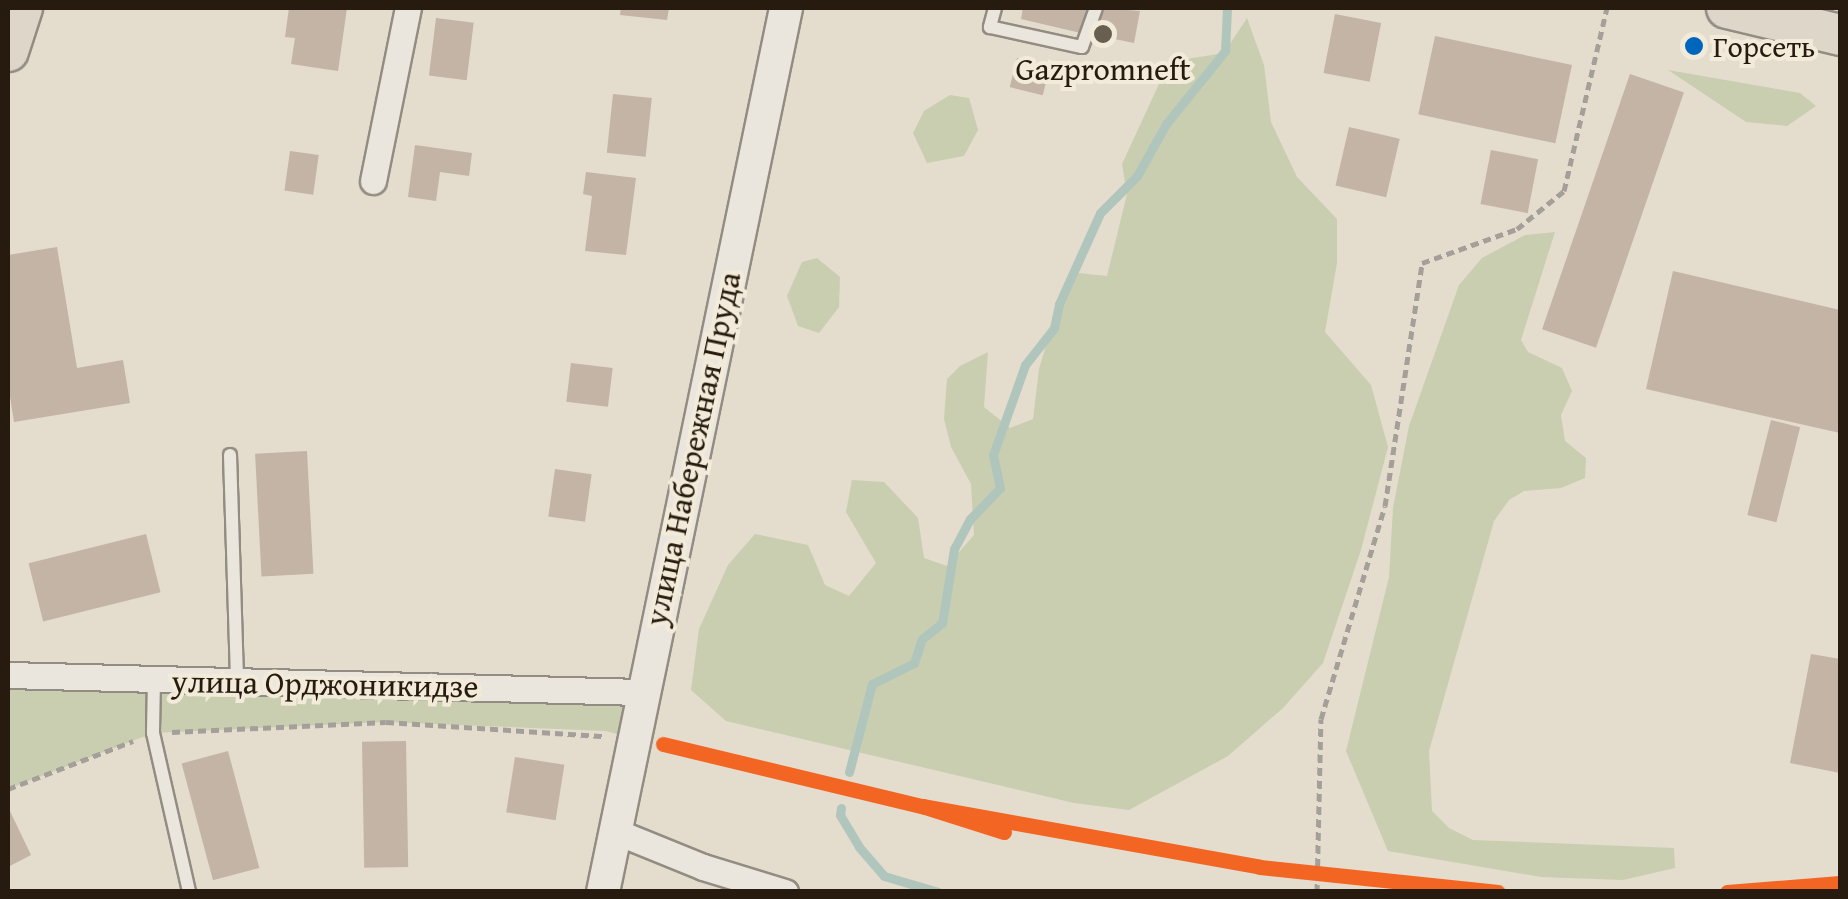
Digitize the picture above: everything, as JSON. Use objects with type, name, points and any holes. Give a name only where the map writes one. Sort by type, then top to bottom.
[{"type":"main road","points":[[8,51],[22,8]]},
{"type":"main road","points":[[1727,8],[1840,35]]},
{"type":"street","points":[[373,181],[408,8]]},
{"type":"street","name":"улица Набережная Пруда","points":[[604,892],[642,692],[786,8]]},
{"type":"street","name":"улица Орджоникидзе","points":[[8,676],[642,692]]},
{"type":"street","points":[[617,832],[703,867],[785,892]]},
{"type":"lane","points":[[995,8],[990,27],[1082,47],[1096,8]]},
{"type":"lane","points":[[230,455],[236,681]]},
{"type":"lane","points":[[154,679],[153,734],[189,892]]},
{"type":"path","points":[[1316,892],[1321,719],[1386,506],[1422,263],[1517,229],[1564,191],[1607,8]]},
{"type":"path","points":[[8,789],[153,734],[386,722],[634,738]]},
{"type":"green space","points":[[1247,18],[1264,65],[1271,122],[1297,177],[1337,219],[1337,263],[1325,332],[1371,385],[1388,447],[1361,550],[1323,663],[1283,708],[1228,756],[1129,810],[1074,803],[726,721],[691,690],[699,629],[728,565],[755,534],[808,545],[825,585],[849,596],[876,563],[846,512],[852,480],[884,482],[918,518],[924,558],[947,566],[974,535],[971,484],[951,447],[944,419],[947,379],[960,366],[988,352],[984,407],[1010,428],[1033,419],[1039,369],[1056,312],[1078,273],[1107,276],[1127,194],[1122,164],[1159,84],[1187,59],[1224,53]]},
{"type":"green space","points":[[1668,70],[1800,93],[1816,106],[1787,126],[1746,122]]},
{"type":"green space","points":[[950,95],[969,98],[978,130],[964,156],[927,163],[913,133],[924,111]]},
{"type":"green space","points":[[1555,232],[1521,340],[1528,352],[1562,368],[1572,391],[1561,415],[1565,441],[1586,458],[1585,478],[1561,488],[1524,491],[1509,500],[1494,521],[1429,751],[1432,811],[1449,828],[1473,840],[1674,848],[1675,868],[1623,880],[1541,877],[1388,851],[1346,751],[1389,577],[1393,508],[1409,426],[1459,285],[1482,258],[1525,235]]},
{"type":"green space","points":[[817,258],[840,277],[839,307],[819,333],[798,326],[787,296],[802,262]]},
{"type":"green space","points":[[8,675],[642,692],[633,738],[605,731],[386,722],[153,733],[8,789]]},
{"type":"building","points":[[289,8],[347,8],[338,71],[291,64],[295,38],[285,37]]},
{"type":"building","points":[[621,8],[669,8],[667,20],[620,15]]},
{"type":"building","points":[[1023,8],[1091,8],[1085,34],[1021,19]]},
{"type":"building","points":[[1100,8],[1140,11],[1134,43],[1095,35]]},
{"type":"building","points":[[1335,14],[1381,23],[1370,82],[1324,73]]},
{"type":"building","points":[[436,18],[474,23],[467,80],[429,76]]},
{"type":"building","points":[[1435,36],[1572,65],[1555,143],[1418,114]]},
{"type":"building","points":[[1017,58],[1050,66],[1043,95],[1010,87]]},
{"type":"building","points":[[1630,74],[1684,93],[1596,348],[1542,329]]},
{"type":"building","points":[[613,94],[652,98],[646,157],[607,153]]},
{"type":"building","points":[[1349,127],[1400,139],[1386,197],[1336,185]]},
{"type":"building","points":[[415,145],[472,153],[469,176],[440,172],[436,201],[408,197]]},
{"type":"building","points":[[1491,150],[1538,159],[1528,213],[1481,204]]},
{"type":"building","points":[[290,151],[319,155],[313,195],[284,191]]},
{"type":"building","points":[[586,172],[636,178],[626,255],[585,251],[592,196],[583,194]]},
{"type":"building","points":[[57,247],[77,368],[123,360],[130,403],[14,422],[8,384],[8,255]]},
{"type":"building","points":[[1673,271],[1840,310],[1840,433],[1646,389]]},
{"type":"building","points":[[571,363],[613,368],[608,407],[566,402]]},
{"type":"building","points":[[1771,420],[1800,427],[1776,522],[1747,515]]},
{"type":"building","points":[[307,451],[313,574],[262,577],[255,454]]},
{"type":"building","points":[[555,469],[592,474],[585,522],[548,517]]},
{"type":"building","points":[[146,534],[161,592],[43,621],[29,563]]},
{"type":"building","points":[[1811,654],[1840,659],[1840,773],[1790,763]]},
{"type":"building","points":[[406,741],[408,867],[364,868],[362,742]]},
{"type":"building","points":[[228,751],[259,868],[213,880],[182,763]]},
{"type":"building","points":[[515,757],[564,765],[556,820],[506,812]]},
{"type":"building","points":[[8,807],[31,855],[8,867]]},
{"type":"waterway","points":[[849,772],[872,684],[914,663],[922,639],[942,623],[954,549],[970,519],[1000,488],[993,455],[1025,365],[1054,328],[1059,304],[1100,213],[1137,176],[1166,124],[1225,51],[1227,8]]},
{"type":"waterway","points":[[841,808],[840,815],[859,847],[884,876],[938,892]]},
{"type":"transit line","points":[[663,744],[922,806],[1004,832]]},
{"type":"transit line","points":[[922,806],[1260,867],[1498,892]]},
{"type":"transit line","points":[[1727,892],[1840,883]]},
{"type":"place","name":"Gazpromneft","points":[[1103,34]]},
{"type":"place","name":"Горсеть","points":[[1694,46]]}]
